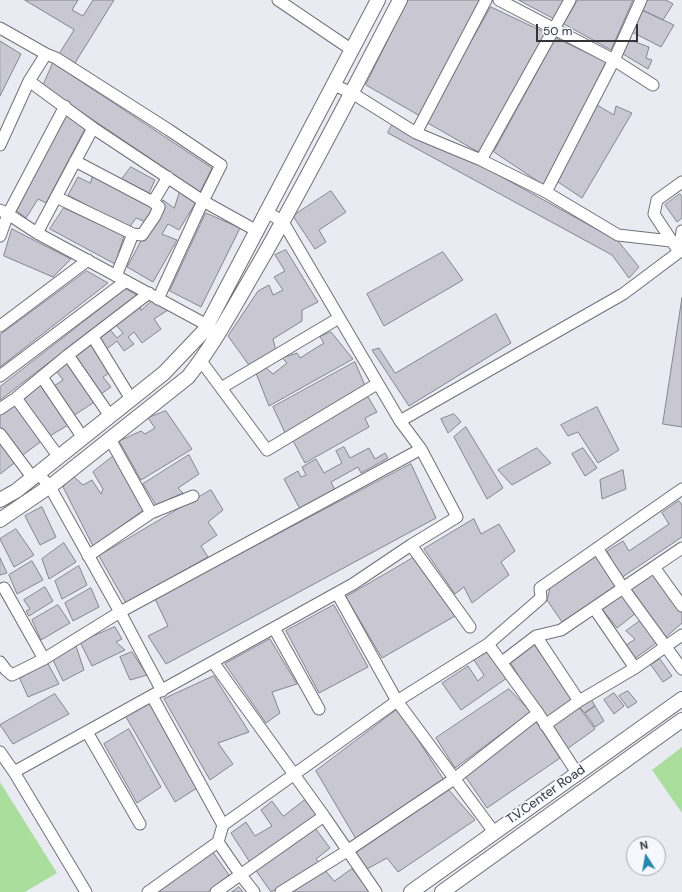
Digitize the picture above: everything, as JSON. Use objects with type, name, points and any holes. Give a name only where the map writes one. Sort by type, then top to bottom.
[{"type":"street","points":[[278,0],[352,50]]},
{"type":"street","points":[[1,497],[16,491],[164,373],[204,331],[378,0]]},
{"type":"street","points":[[0,520],[50,487],[188,377],[201,361],[283,222],[400,0]]},
{"type":"street","points":[[416,133],[486,0]]},
{"type":"street","points":[[499,0],[614,60],[653,85]]},
{"type":"street","points":[[481,160],[570,0]]},
{"type":"street","points":[[546,192],[614,60],[641,0]]},
{"type":"street","points":[[0,28],[56,58],[221,165],[154,296],[93,337],[0,409]]},
{"type":"street","points":[[0,145],[29,81],[46,54]]},
{"type":"street","points":[[29,81],[93,128],[203,201],[257,231]]},
{"type":"street","points":[[334,84],[352,93],[416,133],[481,160],[546,192],[618,235],[671,241]]},
{"type":"street","points":[[0,236],[4,212],[65,106]]},
{"type":"street","points":[[37,233],[93,128]]},
{"type":"street","points":[[56,197],[133,234],[142,235],[155,216],[159,207],[154,202],[75,161]]},
{"type":"street","points":[[154,202],[168,177]]},
{"type":"street","points":[[679,252],[654,214],[657,200],[682,182]]},
{"type":"street","points":[[4,212],[37,233],[207,325]]},
{"type":"street","points":[[14,772],[353,584],[411,545],[457,517],[421,450],[400,421],[377,384],[283,222],[267,212]]},
{"type":"street","points":[[400,421],[623,294],[679,252],[682,231]]},
{"type":"street","points":[[0,376],[121,278],[133,234]]},
{"type":"street","points":[[0,326],[88,260]]},
{"type":"street","points":[[221,388],[339,318]]},
{"type":"street","points":[[93,337],[131,399]]},
{"type":"street","points":[[68,356],[110,416]]},
{"type":"street","points":[[201,361],[267,450],[377,384]]},
{"type":"street","points":[[42,377],[83,438]]},
{"type":"street","points":[[16,398],[58,456]]},
{"type":"street","points":[[0,434],[35,475],[50,487],[120,612],[157,693],[223,825]]},
{"type":"street","points":[[110,439],[151,513]]},
{"type":"street","points":[[0,662],[12,675],[44,659],[120,612],[421,450]]},
{"type":"street","points":[[148,892],[218,842],[223,825],[397,700],[488,644],[541,598],[540,588],[682,489]]},
{"type":"street","points":[[88,556],[151,513],[193,496]]},
{"type":"street","points":[[411,545],[470,626]]},
{"type":"street","points":[[597,548],[623,588],[682,669]]},
{"type":"street","points":[[502,662],[536,636],[561,630],[682,548]]},
{"type":"street","points":[[654,567],[682,606]]},
{"type":"street","points":[[4,588],[44,659]]},
{"type":"street","points":[[337,593],[397,700],[494,832]]},
{"type":"street","points":[[594,608],[635,668]]},
{"type":"street","points":[[274,628],[319,709]]},
{"type":"street","points":[[545,725],[579,701],[635,668],[682,635]]},
{"type":"street","points":[[536,636],[579,701]]},
{"type":"street","points":[[488,644],[538,713],[577,773]]},
{"type":"street","points":[[213,662],[324,816],[376,892]]},
{"type":"street","name":"T.V.Center Road","points":[[411,892],[682,699]]},
{"type":"street","points":[[281,892],[347,851],[454,779],[538,713]]},
{"type":"street","name":"T.V.Center Road","points":[[442,892],[682,720]]},
{"type":"street","points":[[87,732],[140,824]]},
{"type":"street","points":[[0,752],[14,772],[86,892]]},
{"type":"street","points":[[216,892],[324,816]]},
{"type":"street","points":[[218,842],[254,892]]},
{"type":"green space","points":[[682,747],[682,813],[652,770]]},
{"type":"green space","points":[[0,782],[57,873],[25,892],[0,892]]},
{"type":"building","points":[[25,0],[78,0],[72,10],[83,16],[93,0],[114,0],[75,63],[59,54],[74,30]]},
{"type":"building","points":[[408,0],[481,0],[420,116],[366,85]]},
{"type":"building","points":[[519,0],[565,0],[555,19]]},
{"type":"building","points":[[578,0],[633,0],[611,50],[564,24]]},
{"type":"building","points":[[648,0],[666,0],[673,4],[663,20],[642,10]]},
{"type":"building","points":[[491,7],[546,33],[480,153],[426,122]]},
{"type":"building","points":[[642,10],[674,25],[661,47],[632,32]]},
{"type":"building","points":[[556,38],[606,62],[545,186],[494,152]]},
{"type":"building","points":[[630,40],[649,47],[646,58],[652,60],[648,69],[623,54]]},
{"type":"building","points":[[0,41],[21,54],[0,96]]},
{"type":"building","points":[[53,63],[212,168],[200,192],[43,86]]},
{"type":"building","points":[[597,105],[614,115],[616,106],[632,113],[582,198],[558,182]]},
{"type":"building","points":[[66,114],[85,129],[46,203],[38,199],[26,218],[17,211]]},
{"type":"building","points":[[392,125],[482,166],[618,241],[639,267],[629,278],[612,255],[388,133]]},
{"type":"building","points":[[131,167],[155,180],[149,193],[122,179]]},
{"type":"building","points":[[93,176],[154,208],[146,222],[136,218],[129,228],[68,195],[78,177],[90,183]]},
{"type":"building","points":[[180,191],[196,202],[179,230],[168,224],[162,234],[177,240],[153,282],[127,267],[163,200],[174,208]]},
{"type":"building","points":[[331,191],[346,212],[319,230],[326,242],[315,249],[293,216]]},
{"type":"building","points":[[680,194],[682,197],[682,218],[677,222],[665,205]]},
{"type":"building","points":[[64,208],[124,236],[115,264],[50,229]]},
{"type":"building","points":[[206,213],[240,228],[201,307],[170,291]]},
{"type":"building","points":[[12,229],[71,259],[53,277],[4,256]]},
{"type":"building","points":[[286,250],[318,302],[302,310],[302,321],[273,339],[276,351],[251,368],[228,336],[258,291],[269,285],[273,295],[283,290],[274,277],[285,271],[275,255]]},
{"type":"building","points":[[443,252],[463,280],[384,326],[367,294]]},
{"type":"building","points":[[87,271],[108,283],[0,367],[0,335]]},
{"type":"building","points":[[126,289],[137,295],[0,400],[0,387]]},
{"type":"building","points":[[682,298],[682,427],[663,424]]},
{"type":"building","points":[[153,300],[168,310],[154,319],[161,329],[142,343],[134,332],[128,337],[134,344],[124,351],[117,341],[104,351],[94,337],[108,327],[117,338],[123,333],[115,324],[140,306],[141,310]]},
{"type":"building","points":[[496,314],[511,343],[409,406],[372,350],[379,348],[395,373]]},
{"type":"building","points":[[331,332],[353,359],[269,406],[256,373],[265,367],[273,374],[287,363],[282,358],[297,353],[300,358],[324,343],[320,337]]},
{"type":"building","points":[[92,345],[109,373],[103,377],[111,387],[98,396],[73,358]]},
{"type":"building","points":[[68,359],[96,401],[73,416],[51,388],[63,380],[55,369]]},
{"type":"building","points":[[355,362],[366,388],[286,435],[273,407]]},
{"type":"building","points":[[41,381],[70,424],[48,437],[21,398]]},
{"type":"building","points":[[368,397],[377,412],[365,418],[369,427],[305,463],[292,439]]},
{"type":"building","points":[[15,403],[43,440],[20,457],[0,430],[0,413]]},
{"type":"building","points":[[597,407],[619,450],[598,463],[578,432],[568,436],[561,425]]},
{"type":"building","points":[[166,411],[192,449],[141,480],[119,441],[141,431],[145,434],[155,428],[148,418]]},
{"type":"building","points":[[454,414],[461,422],[448,433],[441,419]]},
{"type":"building","points":[[466,427],[503,488],[487,499],[454,437]]},
{"type":"building","points":[[0,439],[17,461],[0,474]]},
{"type":"building","points":[[344,447],[350,458],[369,448],[375,459],[385,453],[388,458],[361,473],[358,467],[331,482],[335,490],[300,509],[284,479],[298,471],[301,477],[306,475],[302,467],[316,459],[324,473],[342,463],[336,451]]},
{"type":"building","points":[[537,448],[551,463],[512,485],[498,470]]},
{"type":"building","points":[[583,448],[597,468],[585,476],[572,454]]},
{"type":"building","points":[[115,455],[145,509],[93,546],[63,487],[73,476],[83,485],[92,480],[101,494],[103,489],[93,472]]},
{"type":"building","points":[[189,455],[199,474],[178,488],[183,493],[156,505],[143,484]]},
{"type":"building","points":[[411,464],[436,518],[166,664],[148,636],[168,626],[155,599]]},
{"type":"building","points":[[623,470],[626,489],[602,499],[600,480]]},
{"type":"building","points":[[211,490],[223,510],[208,522],[217,535],[201,546],[208,557],[126,603],[99,556]]},
{"type":"building","points":[[679,501],[682,505],[682,537],[621,578],[607,551],[623,541],[629,551],[669,524],[662,513]]},
{"type":"building","points":[[42,507],[56,537],[40,545],[25,516]]},
{"type":"building","points":[[474,519],[481,534],[499,524],[515,551],[501,562],[509,575],[472,603],[464,587],[455,594],[424,549]]},
{"type":"building","points":[[16,529],[34,555],[14,567],[0,539]]},
{"type":"building","points":[[64,543],[76,562],[49,579],[42,559]]},
{"type":"building","points":[[596,555],[617,586],[562,622],[547,600],[550,588]]},
{"type":"building","points":[[0,558],[7,573],[0,575]]},
{"type":"building","points":[[413,558],[455,616],[382,658],[346,597]]},
{"type":"building","points":[[32,561],[43,580],[17,594],[9,575]]},
{"type":"building","points":[[79,566],[87,585],[62,599],[55,581]]},
{"type":"building","points":[[653,572],[682,613],[682,623],[666,637],[630,587]]},
{"type":"building","points":[[45,587],[53,601],[29,616],[26,611],[30,609],[24,600]]},
{"type":"building","points":[[91,588],[99,607],[73,621],[65,603]]},
{"type":"building","points":[[623,594],[636,613],[617,628],[602,609]]},
{"type":"building","points":[[58,605],[70,623],[41,640],[32,620]]},
{"type":"building","points":[[334,605],[368,667],[319,693],[286,631]]},
{"type":"building","points":[[643,619],[659,641],[634,659],[625,646],[635,639],[626,631]]},
{"type":"building","points":[[115,627],[122,639],[116,642],[125,650],[92,666],[80,642]]},
{"type":"building","points":[[270,639],[297,684],[272,692],[280,713],[266,723],[225,664]]},
{"type":"building","points":[[533,643],[572,699],[546,719],[510,662]]},
{"type":"building","points":[[76,646],[84,670],[63,681],[53,660]]},
{"type":"building","points":[[132,652],[147,675],[130,680],[120,657]]},
{"type":"building","points":[[488,652],[507,678],[461,710],[442,683],[468,666],[478,681],[484,675],[474,660]]},
{"type":"building","points":[[660,659],[672,676],[663,682],[651,665]]},
{"type":"building","points":[[47,662],[59,684],[28,697],[20,679]]},
{"type":"building","points":[[214,676],[249,732],[218,743],[233,764],[210,780],[164,699]]},
{"type":"building","points":[[509,689],[531,712],[455,768],[436,738]]},
{"type":"building","points":[[628,691],[637,702],[628,708],[619,696]]},
{"type":"building","points":[[614,693],[624,706],[614,714],[604,700]]},
{"type":"building","points":[[55,694],[69,714],[13,744],[0,725]]},
{"type":"building","points":[[591,699],[595,706],[585,713],[578,706]]},
{"type":"building","points":[[151,702],[197,788],[175,802],[126,717]]},
{"type":"building","points":[[578,706],[595,729],[567,749],[551,725]]},
{"type":"building","points":[[595,706],[604,721],[595,727],[585,713]]},
{"type":"building","points":[[398,709],[444,780],[356,839],[316,771]]},
{"type":"building","points":[[535,720],[560,758],[487,808],[463,773]]},
{"type":"building","points":[[129,729],[161,787],[137,803],[104,744]]},
{"type":"building","points":[[448,789],[475,820],[398,872],[387,858],[367,869],[356,853]]},
{"type":"building","points":[[305,800],[317,815],[251,864],[231,833],[246,822],[255,836],[272,826],[261,810],[272,801],[283,816]]},
{"type":"building","points":[[315,828],[330,848],[316,859],[320,863],[271,892],[255,869]]},
{"type":"building","points":[[212,851],[229,875],[208,892],[155,892]]},
{"type":"building","points":[[352,869],[371,892],[291,892],[325,870],[334,881]]},
{"type":"building","points":[[239,887],[243,892],[232,892]]}]
